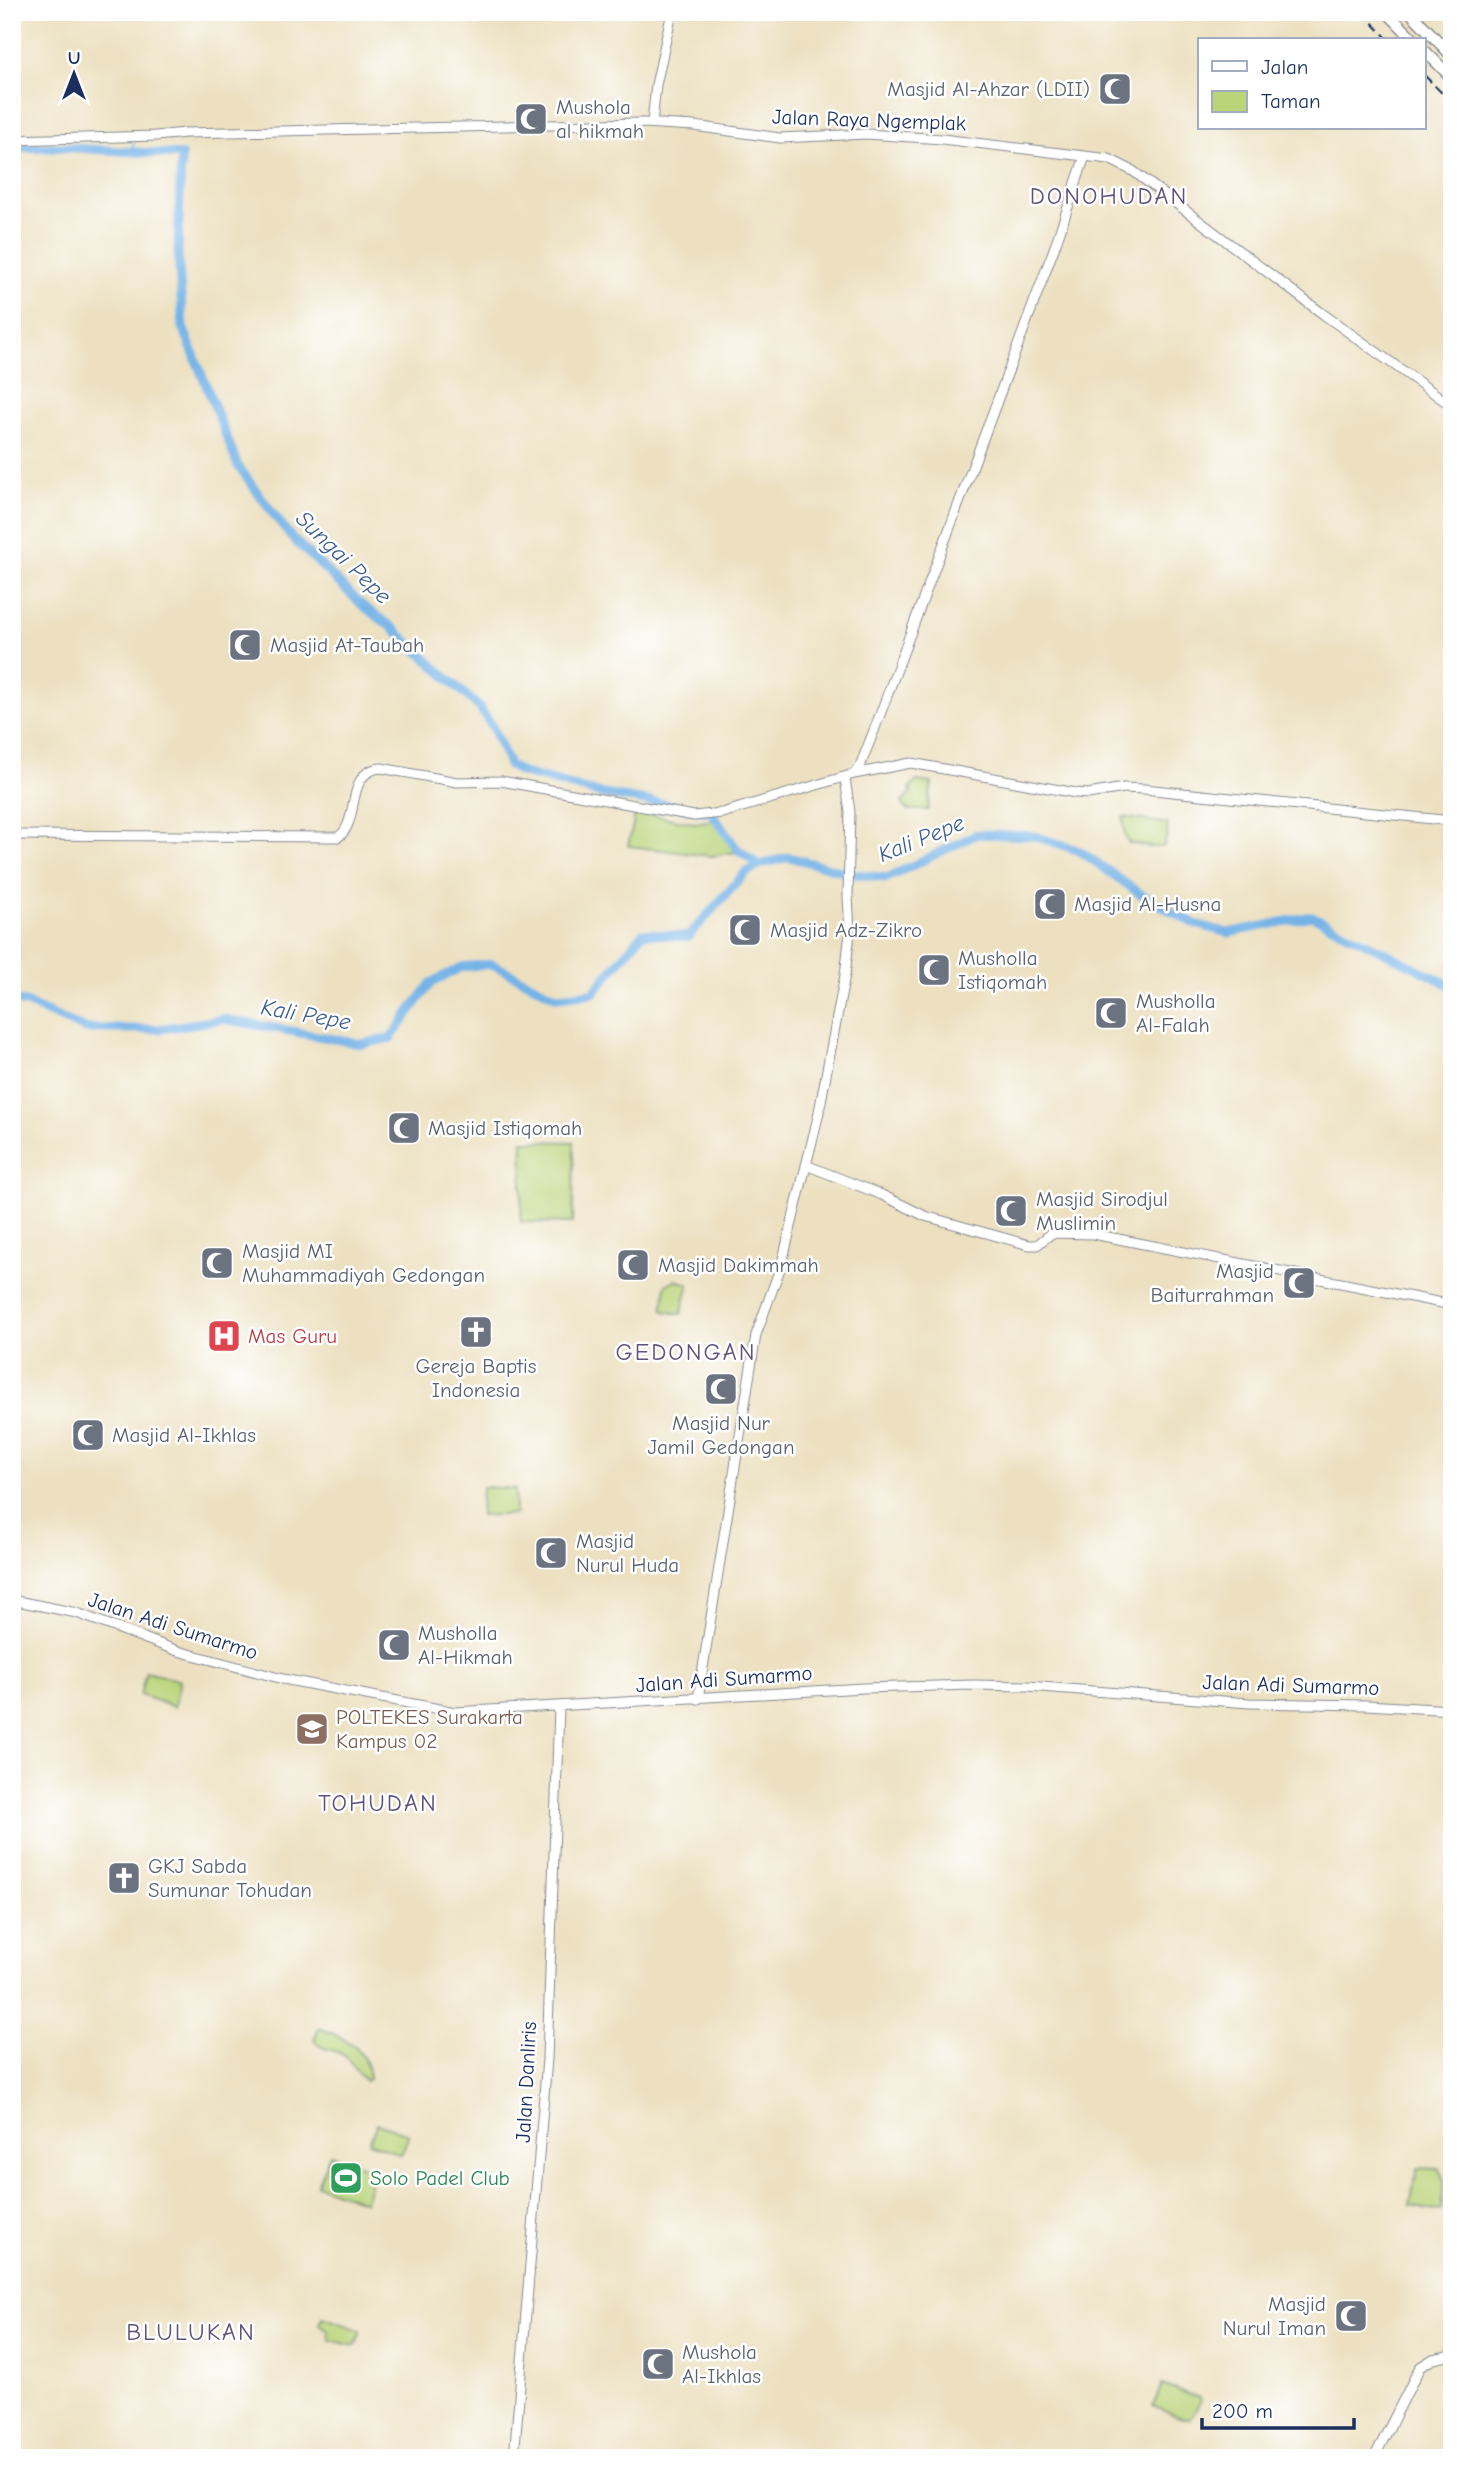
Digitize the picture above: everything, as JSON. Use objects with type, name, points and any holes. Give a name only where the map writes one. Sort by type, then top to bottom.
[{"type":"highway","points":[[1387,12],[1412,38]]},
{"type":"highway","points":[[1410,12],[1452,56]]},
{"type":"highway","points":[[1426,52],[1452,78]]},
{"type":"main road","points":[[652,123],[656,85],[672,12]]},
{"type":"main road","name":"Jalan Raya Ngemplak","points":[[12,140],[185,133],[652,123],[708,127],[780,138],[866,134],[942,139],[1116,161],[1333,322],[1452,406]]},
{"type":"main road","points":[[698,1699],[756,1335],[782,1263],[818,1117],[850,941],[849,776],[860,766],[875,728],[1055,246],[1084,156]]},
{"type":"main road","points":[[12,835],[338,837],[345,831],[363,776],[373,769],[382,768],[457,782],[501,781],[689,816],[717,814],[849,776],[911,763],[1085,794],[1111,789],[1144,789],[1452,821]]},
{"type":"main road","points":[[806,1165],[882,1195],[925,1216],[1029,1245],[1038,1245],[1052,1233],[1093,1234],[1452,1305]]},
{"type":"main road","name":"Jalan Adi Sumarmo","points":[[12,1600],[77,1613],[178,1651],[239,1668],[404,1704],[455,1712],[559,1708],[863,1688],[986,1685],[1249,1703],[1452,1710]]},
{"type":"main road","name":"Jalan Danliris","points":[[514,2458],[544,2110],[559,1708]]},
{"type":"main road","points":[[1378,2457],[1420,2367],[1433,2359],[1452,2355]]},
{"type":"green space","points":[[917,781],[932,783],[928,810],[906,810],[902,803]]},
{"type":"green space","points":[[636,812],[694,823],[714,820],[737,852],[711,856],[628,846]]},
{"type":"green space","points":[[1123,817],[1168,824],[1163,847],[1129,843],[1125,836]]},
{"type":"green space","points":[[523,1141],[574,1142],[573,1223],[521,1222]]},
{"type":"green space","points":[[675,1280],[689,1284],[681,1314],[664,1311],[662,1307],[666,1285]]},
{"type":"green space","points":[[482,1487],[515,1489],[515,1514],[480,1516]]},
{"type":"green space","points":[[146,1671],[180,1680],[174,1707],[140,1695]]},
{"type":"green space","points":[[319,2028],[346,2040],[359,2051],[369,2079],[366,2081],[343,2055],[317,2043],[314,2039]]},
{"type":"green space","points":[[377,2123],[409,2134],[401,2155],[369,2142]]},
{"type":"green space","name":"Solo Padel Club","points":[[330,2154],[374,2171],[365,2202],[317,2185]]},
{"type":"green space","points":[[1417,2168],[1439,2169],[1444,2181],[1441,2211],[1410,2205]]},
{"type":"green space","points":[[322,2317],[360,2330],[355,2346],[330,2340],[328,2330],[319,2323]]},
{"type":"green space","points":[[1162,2385],[1199,2398],[1200,2402],[1190,2419],[1153,2406]]},
{"type":"waterway","points":[[168,139],[261,136]]},
{"type":"waterway","points":[[128,153],[135,141]]},
{"type":"waterway","name":"Sungai Pepe","points":[[12,148],[60,147],[181,155],[178,252],[183,327],[238,466],[290,536],[363,606],[393,628],[480,708],[493,728],[509,765],[520,772],[598,793],[711,812],[737,849],[759,865]]},
{"type":"waterway","name":"Kali Pepe","points":[[12,1000],[26,1003],[85,1029],[160,1029],[223,1019],[362,1044],[391,1038],[431,983],[462,967],[492,964],[557,997],[593,993],[643,933],[688,937],[745,873],[759,865],[789,857],[848,873],[887,878],[977,834],[1035,836],[1080,851],[1142,895],[1195,924],[1228,933],[1312,916],[1452,986]]},
{"type":"railway","points":[[1362,12],[1387,38]]},
{"type":"railway","points":[[1426,77],[1452,103]]},
{"type":"place","name":"Masjid Al-Ahzar (LDII)","points":[[1115,89]]},
{"type":"place","name":"Mushola al hikmah","points":[[531,119]]},
{"type":"place","name":"Masjid At-Taubah","points":[[245,645]]},
{"type":"place","name":"Masjid Al-Husna","points":[[1050,904]]},
{"type":"place","name":"Masjid Adz-Zikro","points":[[745,930]]},
{"type":"place","name":"Musholla Istiqomah","points":[[934,970]]},
{"type":"place","name":"Musholla Al-Falah","points":[[1111,1013]]},
{"type":"place","name":"Masjid Istiqomah","points":[[404,1128]]},
{"type":"place","name":"Masjid Sirodjul Muslimin","points":[[1011,1211]]},
{"type":"place","name":"Masjid MI Muhammadiyah Gedongan","points":[[217,1263]]},
{"type":"place","name":"Masjid Dakimmah","points":[[633,1265]]},
{"type":"place","name":"Masjid Baiturrahman","points":[[1299,1283]]},
{"type":"place","name":"Gereja Baptis Indonesia","points":[[476,1332]]},
{"type":"place","name":"Mas Guru","points":[[224,1336]]},
{"type":"place","name":"Masjid Nur Jamil Gedongan","points":[[721,1389]]},
{"type":"place","name":"Masjid Al-Ikhlas","points":[[88,1435]]},
{"type":"place","name":"Masjid Nurul Huda","points":[[551,1553]]},
{"type":"place","name":"Musholla Al-Hikmah","points":[[394,1645]]},
{"type":"place","name":"POLTEKES Surakarta Kampus 02","points":[[312,1729]]},
{"type":"place","name":"GKJ Sabda Sumunar Tohudan","points":[[124,1878]]},
{"type":"place","name":"Solo Padel Club","points":[[346,2178]]},
{"type":"place","name":"Masjid Nurul Iman","points":[[1351,2316]]},
{"type":"place","name":"Mushola Al-Ikhlas","points":[[658,2364]]},
{"type":"district","name":"DONOHUDAN","points":[[1109,196]]},
{"type":"district","name":"GEDONGAN","points":[[686,1352]]},
{"type":"district","name":"TOHUDAN","points":[[378,1803]]},
{"type":"district","name":"BLULUKAN","points":[[191,2332]]}]
